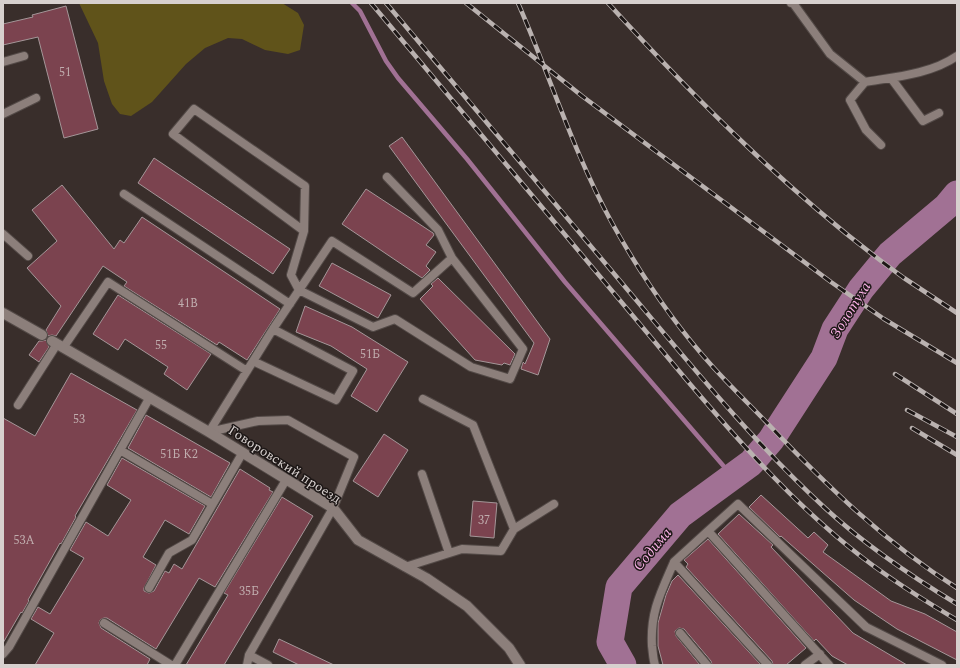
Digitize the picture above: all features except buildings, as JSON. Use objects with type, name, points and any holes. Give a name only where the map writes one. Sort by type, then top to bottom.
[{"type":"street","points":[[3,313],[42,335]]},
{"type":"street","name":"Говоровский проезд","points":[[57,344],[243,452],[333,508],[358,540],[406,567],[467,606],[508,648],[520,665]]},
{"type":"lane","points":[[791,3],[793,3],[830,54],[865,82]]},
{"type":"lane","points":[[3,62],[24,56]]},
{"type":"lane","points":[[881,145],[866,130],[850,100],[865,82],[906,75],[946,63],[957,56]]},
{"type":"lane","points":[[891,78],[923,121],[939,113]]},
{"type":"lane","points":[[3,114],[36,98]]},
{"type":"lane","points":[[304,231],[173,134],[194,109],[305,186],[304,231],[291,275],[299,290],[373,327],[395,319],[471,367],[510,379],[523,348],[452,258],[438,230],[387,177]]},
{"type":"lane","points":[[124,194],[290,304]]},
{"type":"lane","points":[[3,234],[28,256]]},
{"type":"lane","points":[[209,432],[273,329],[332,241],[413,293],[452,258]]},
{"type":"lane","points":[[18,405],[57,344],[108,282],[247,371]]},
{"type":"lane","points":[[254,360],[336,400],[353,371],[273,329]]},
{"type":"lane","points":[[3,654],[6,645],[150,397]]},
{"type":"lane","points":[[423,399],[472,425],[514,529]]},
{"type":"lane","points":[[209,432],[258,421],[288,420],[354,457],[333,508],[249,655],[247,665]]},
{"type":"lane","points":[[120,450],[212,504]]},
{"type":"lane","points":[[149,588],[169,553],[192,540],[243,452]]},
{"type":"lane","points":[[422,474],[449,553]]},
{"type":"lane","points":[[175,665],[286,480]]},
{"type":"lane","points":[[406,567],[462,549],[501,551],[514,529],[554,504]]},
{"type":"lane","points":[[655,665],[651,630],[658,600],[674,562],[738,504],[866,627],[942,665]]},
{"type":"lane","points":[[708,530],[830,665]]},
{"type":"lane","points":[[674,562],[768,665]]},
{"type":"lane","points":[[104,623],[171,665]]},
{"type":"lane","points":[[680,633],[707,665]]},
{"type":"lane","points":[[804,665],[820,654]]},
{"type":"lane","points":[[249,655],[268,665]]},
{"type":"shaded area","points":[[79,3],[282,3],[298,13],[304,25],[300,50],[288,54],[265,50],[242,39],[228,38],[205,48],[186,64],[152,102],[131,116],[120,114],[112,104],[104,81],[98,43]]},
{"type":"waterway","points":[[352,3],[360,11],[386,61],[398,78],[467,159],[565,282],[733,477]]},
{"type":"waterway","name":"Золотуха","points":[[623,665],[610,642],[619,587],[680,515],[751,463],[771,440],[824,358],[835,329],[861,289],[890,254],[947,206],[957,194]]},
{"type":"railway","points":[[371,3],[690,384],[772,476],[839,539],[863,558],[886,575],[957,620]]},
{"type":"railway","points":[[386,3],[694,369],[797,482],[856,535],[906,571],[957,604]]},
{"type":"railway","points":[[466,3],[582,96],[831,282],[884,319],[957,363]]},
{"type":"railway","points":[[518,3],[574,142],[598,197],[635,261],[685,334],[720,375],[836,492],[906,553],[957,588]]},
{"type":"railway","points":[[608,3],[712,113],[824,216],[904,278],[957,313]]},
{"type":"railway","points":[[895,374],[957,414]]},
{"type":"railway","points":[[907,410],[957,437]]},
{"type":"railway","points":[[912,428],[957,455]]},
{"type":"water label","name":"Содима","points":[[652,549]]}]
